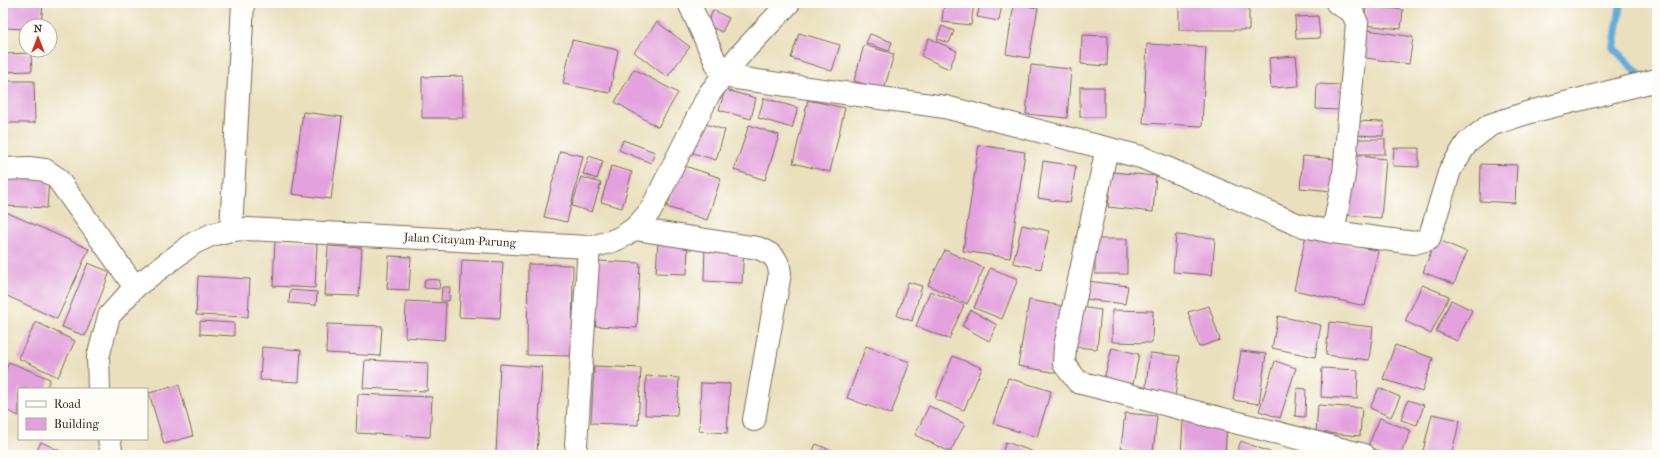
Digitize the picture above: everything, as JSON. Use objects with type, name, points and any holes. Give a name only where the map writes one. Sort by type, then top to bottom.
[{"type":"street","points":[[231,230],[243,3]]},
{"type":"street","points":[[689,3],[722,76],[945,107],[1141,157],[1299,225],[1333,232],[1414,243],[1429,239],[1450,170],[1467,143],[1490,125],[1530,112],[1657,80]]},
{"type":"street","name":"Jalan Citayam-Parung","points":[[99,388],[98,357],[109,316],[135,287],[194,243],[211,235],[231,230],[247,229],[588,247],[602,245],[617,240],[635,229],[652,208],[709,94],[722,76],[789,3]]},
{"type":"street","points":[[1333,232],[1344,175],[1357,23],[1352,12],[1337,3]]},
{"type":"street","points":[[1106,148],[1066,346],[1064,364],[1078,382],[1364,455]]},
{"type":"street","points":[[3,169],[29,168],[44,170],[57,178],[135,287]]},
{"type":"street","points":[[635,229],[758,248],[770,253],[778,262],[780,273],[754,420]]},
{"type":"street","points":[[576,445],[588,247]]},
{"type":"street","points":[[109,440],[112,455]]},
{"type":"building","points":[[3,3],[43,3],[42,18],[18,18],[18,29],[3,28]]},
{"type":"building","points":[[944,3],[974,3],[971,25],[942,22]]},
{"type":"building","points":[[980,3],[1002,3],[999,21],[977,17]]},
{"type":"building","points":[[1179,3],[1249,3],[1249,30],[1179,30]]},
{"type":"building","points":[[1014,4],[1038,8],[1029,58],[1006,54]]},
{"type":"building","points":[[1366,6],[1403,10],[1401,29],[1364,25]]},
{"type":"building","points":[[713,10],[729,18],[722,32],[707,25]]},
{"type":"building","points":[[1318,16],[1320,38],[1296,39],[1295,17]]},
{"type":"building","points":[[657,22],[690,47],[667,77],[634,52]]},
{"type":"building","points":[[942,26],[954,31],[949,43],[937,39]]},
{"type":"building","points":[[1361,29],[1413,37],[1409,64],[1358,57]]},
{"type":"building","points":[[799,33],[840,45],[832,71],[791,58]]},
{"type":"building","points":[[870,34],[892,42],[889,51],[866,43]]},
{"type":"building","points":[[1082,35],[1108,36],[1107,66],[1081,64]]},
{"type":"building","points":[[929,38],[957,51],[949,69],[921,56]]},
{"type":"building","points":[[572,40],[618,50],[610,93],[563,84]]},
{"type":"building","points":[[1147,44],[1206,47],[1202,126],[1143,123]]},
{"type":"building","points":[[864,45],[894,54],[884,90],[854,81]]},
{"type":"building","points":[[18,53],[18,58],[31,58],[32,71],[3,72],[3,54]]},
{"type":"building","points":[[1296,56],[1299,86],[1271,88],[1269,58]]},
{"type":"building","points":[[1031,65],[1071,69],[1067,118],[1026,114]]},
{"type":"building","points":[[634,69],[678,93],[658,127],[615,102]]},
{"type":"building","points":[[463,76],[463,118],[422,118],[422,77]]},
{"type":"building","points":[[3,81],[34,81],[35,123],[3,123]]},
{"type":"building","points":[[1317,84],[1341,85],[1339,110],[1316,109]]},
{"type":"building","points":[[1080,87],[1104,87],[1104,117],[1080,117]]},
{"type":"building","points":[[725,90],[756,98],[751,119],[719,110]]},
{"type":"building","points":[[764,98],[798,108],[792,128],[758,118]]},
{"type":"building","points":[[808,100],[845,108],[830,172],[793,163]]},
{"type":"building","points":[[303,112],[342,117],[331,199],[292,194]]},
{"type":"building","points":[[1352,121],[1384,122],[1383,136],[1352,135]]},
{"type":"building","points":[[702,123],[725,130],[716,160],[693,153]]},
{"type":"building","points":[[749,125],[779,135],[765,180],[734,170]]},
{"type":"building","points":[[1352,139],[1385,139],[1385,154],[1352,154]]},
{"type":"building","points":[[623,140],[655,152],[651,163],[619,150]]},
{"type":"building","points":[[979,145],[1025,152],[1010,258],[963,251]]},
{"type":"building","points":[[1394,148],[1419,148],[1419,167],[1393,166]]},
{"type":"building","points":[[560,151],[583,156],[567,222],[544,217]]},
{"type":"building","points":[[1351,155],[1386,159],[1381,218],[1346,215]]},
{"type":"building","points":[[589,156],[603,161],[597,179],[583,174]]},
{"type":"building","points":[[1303,156],[1336,159],[1333,191],[1300,188]]},
{"type":"building","points":[[1043,161],[1076,166],[1070,203],[1038,198]]},
{"type":"building","points":[[1481,164],[1517,165],[1515,203],[1480,201]]},
{"type":"building","points":[[682,165],[721,178],[707,220],[667,207]]},
{"type":"building","points":[[611,166],[632,172],[622,208],[601,202]]},
{"type":"building","points":[[1112,172],[1156,176],[1153,212],[1108,207]]},
{"type":"building","points":[[5,177],[49,180],[47,208],[3,206]]},
{"type":"building","points":[[581,177],[601,183],[592,212],[572,206]]},
{"type":"building","points":[[6,212],[89,249],[57,319],[3,294],[3,217]]},
{"type":"building","points":[[1022,225],[1049,231],[1041,269],[1013,263]]},
{"type":"building","points":[[1176,235],[1215,238],[1212,275],[1173,272]]},
{"type":"building","points":[[1306,235],[1378,251],[1365,306],[1294,290]]},
{"type":"building","points":[[1095,239],[1127,239],[1127,274],[1095,274]]},
{"type":"building","points":[[1436,239],[1467,252],[1454,284],[1423,272]]},
{"type":"building","points":[[275,240],[317,243],[315,288],[273,286]]},
{"type":"building","points":[[658,241],[688,243],[687,274],[656,273]]},
{"type":"building","points":[[705,244],[744,247],[742,283],[704,281]]},
{"type":"building","points":[[328,246],[362,248],[359,296],[325,295]]},
{"type":"building","points":[[945,250],[984,268],[967,304],[928,285]]},
{"type":"building","points":[[389,256],[411,257],[409,290],[387,289]]},
{"type":"building","points":[[462,260],[503,262],[500,319],[459,317]]},
{"type":"building","points":[[597,261],[640,263],[637,328],[594,326]]},
{"type":"building","points":[[88,263],[110,272],[85,336],[62,327]]},
{"type":"building","points":[[528,264],[573,265],[572,356],[527,355]]},
{"type":"building","points":[[990,268],[1018,279],[1002,319],[974,308]]},
{"type":"building","points":[[198,276],[250,279],[248,317],[196,315]]},
{"type":"building","points":[[425,279],[440,280],[439,289],[424,288]]},
{"type":"building","points":[[1087,281],[1128,286],[1125,304],[1085,299]]},
{"type":"building","points":[[908,282],[922,286],[912,321],[897,316]]},
{"type":"building","points":[[1422,285],[1449,296],[1431,334],[1405,321]]},
{"type":"building","points":[[442,287],[450,287],[449,301],[441,301]]},
{"type":"building","points":[[290,290],[317,292],[316,305],[289,303]]},
{"type":"building","points":[[930,291],[964,305],[949,339],[916,326]]},
{"type":"building","points":[[1029,300],[1068,307],[1057,373],[1018,366]]},
{"type":"building","points":[[1451,300],[1472,310],[1457,341],[1436,331]]},
{"type":"building","points":[[406,301],[446,303],[444,340],[405,337]]},
{"type":"building","points":[[1209,306],[1220,340],[1199,347],[1188,312]]},
{"type":"building","points":[[1080,307],[1101,310],[1097,349],[1076,347]]},
{"type":"building","points":[[971,310],[997,325],[989,341],[962,326]]},
{"type":"building","points":[[1112,310],[1153,311],[1152,343],[1112,342]]},
{"type":"building","points":[[1278,316],[1321,325],[1315,357],[1272,348]]},
{"type":"building","points":[[200,321],[234,323],[234,336],[200,334]]},
{"type":"building","points":[[36,322],[75,341],[58,377],[18,358]]},
{"type":"building","points":[[1329,322],[1373,327],[1369,360],[1326,355]]},
{"type":"building","points":[[327,324],[382,326],[380,356],[326,353]]},
{"type":"building","points":[[1395,345],[1433,358],[1422,392],[1383,379]]},
{"type":"building","points":[[866,346],[910,362],[891,414],[847,398]]},
{"type":"building","points":[[262,347],[301,350],[299,382],[260,380]]},
{"type":"building","points":[[1112,348],[1139,354],[1132,389],[1103,383]]},
{"type":"building","points":[[1241,351],[1266,354],[1259,404],[1233,400]]},
{"type":"building","points":[[1150,353],[1180,356],[1175,397],[1145,394]]},
{"type":"building","points":[[953,356],[982,368],[964,410],[935,399]]},
{"type":"building","points":[[365,360],[428,363],[427,391],[363,388]]},
{"type":"building","points":[[1275,361],[1296,368],[1280,418],[1259,411]]},
{"type":"building","points":[[9,362],[50,379],[46,388],[18,388],[18,416],[3,409],[3,376]]},
{"type":"building","points":[[500,364],[542,367],[537,455],[496,455]]},
{"type":"building","points":[[594,366],[641,368],[638,425],[591,423]]},
{"type":"building","points":[[1322,368],[1358,370],[1357,399],[1321,397]]},
{"type":"building","points":[[646,376],[679,378],[677,416],[645,415]]},
{"type":"building","points":[[1008,378],[1051,391],[1037,437],[993,424]]},
{"type":"building","points":[[701,383],[730,384],[727,433],[699,431]]},
{"type":"building","points":[[179,385],[193,436],[164,444],[149,393]]},
{"type":"building","points":[[1297,388],[1306,389],[1305,417],[1295,416]]},
{"type":"building","points":[[1379,388],[1400,397],[1391,417],[1370,408]]},
{"type":"building","points":[[358,394],[432,397],[430,437],[356,433]]},
{"type":"building","points":[[1408,400],[1424,405],[1417,425],[1401,420]]},
{"type":"building","points":[[1318,405],[1362,408],[1360,436],[1316,432]]},
{"type":"building","points":[[929,406],[965,424],[950,452],[915,435]]},
{"type":"building","points":[[1125,413],[1157,416],[1153,452],[1121,448]]},
{"type":"building","points":[[1432,414],[1460,420],[1451,455],[1422,455]]},
{"type":"building","points":[[1380,418],[1411,431],[1400,455],[1388,455],[1368,446]]},
{"type":"building","points":[[1183,421],[1227,424],[1225,455],[1181,455]]},
{"type":"building","points":[[1241,441],[1277,455],[1235,455]]},
{"type":"building","points":[[41,442],[69,455],[35,455]]},
{"type":"building","points":[[1006,442],[1042,455],[1001,455]]},
{"type":"building","points":[[816,444],[842,455],[811,455]]},
{"type":"waterway","points":[[1621,3],[1614,48],[1657,93]]}]
